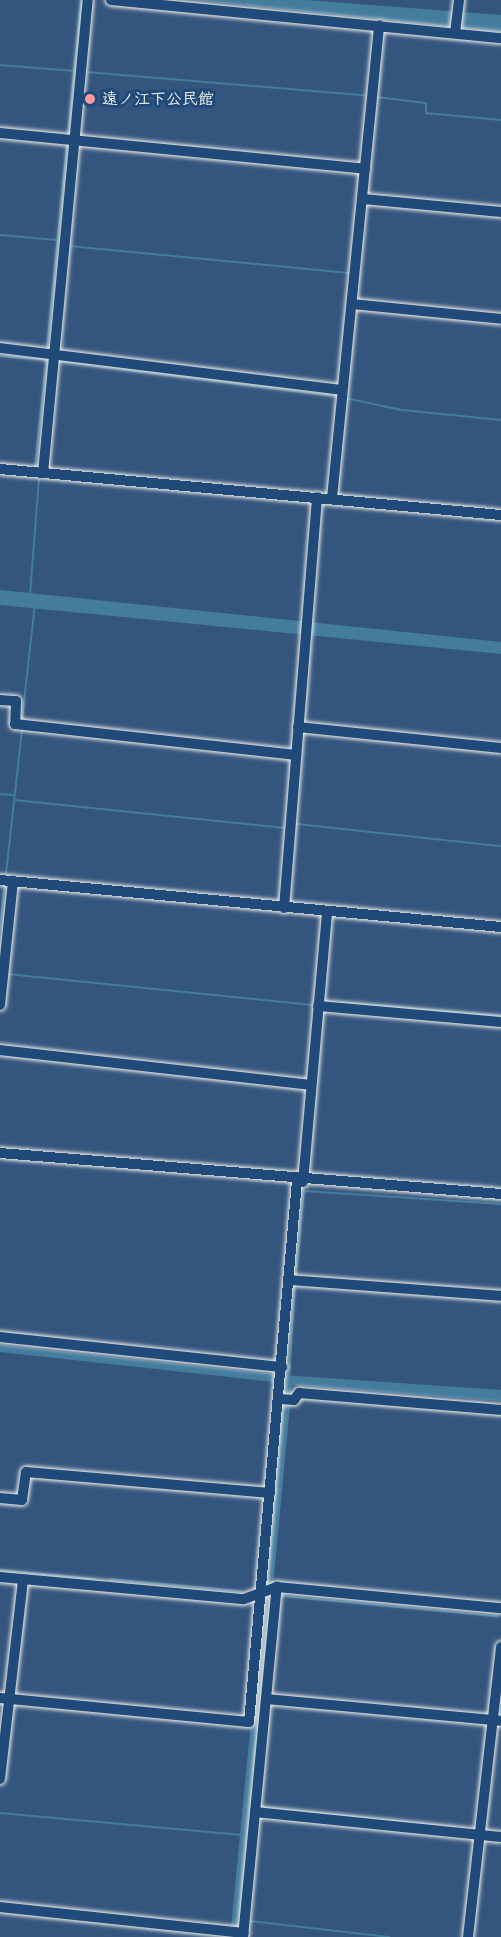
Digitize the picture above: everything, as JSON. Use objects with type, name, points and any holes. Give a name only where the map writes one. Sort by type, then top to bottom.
[{"type":"street","points":[[43,473],[88,0]]},
{"type":"street","points":[[111,0],[380,25],[455,29],[501,38]]},
{"type":"street","points":[[455,29],[459,0]]},
{"type":"street","points":[[332,498],[340,395],[352,304],[380,25]]},
{"type":"street","points":[[0,133],[365,169]]},
{"type":"street","points":[[363,199],[501,212]]},
{"type":"street","points":[[352,304],[501,319]]},
{"type":"street","points":[[0,348],[53,358],[340,395]]},
{"type":"street","points":[[0,469],[501,515]]},
{"type":"street","points":[[284,908],[317,497]]},
{"type":"street","points":[[0,700],[16,701],[15,724],[296,755]]},
{"type":"street","points":[[298,727],[501,748]]},
{"type":"street","points":[[0,880],[501,927]]},
{"type":"street","points":[[0,1005],[13,881]]},
{"type":"street","points":[[0,1907],[228,1931],[244,1927],[266,1699],[271,1591],[270,1493],[293,1281],[300,1182],[327,912]]},
{"type":"street","points":[[318,1006],[501,1022]]},
{"type":"street","points":[[0,1050],[311,1085]]},
{"type":"street","points":[[0,1153],[300,1182],[501,1194]]},
{"type":"street","points":[[293,1281],[501,1296]]},
{"type":"street","points":[[0,1337],[282,1369]]},
{"type":"street","points":[[279,1399],[294,1400],[299,1393],[501,1410]]},
{"type":"street","points":[[0,1498],[22,1500],[26,1472],[270,1493]]},
{"type":"street","points":[[0,1577],[244,1599],[271,1591],[501,1608]]},
{"type":"street","points":[[0,1779],[4,1699],[23,1579]]},
{"type":"street","points":[[4,1699],[249,1722],[271,1591]]},
{"type":"street","points":[[468,1937],[497,1721],[501,1647]]},
{"type":"street","points":[[266,1699],[497,1721]]},
{"type":"street","points":[[255,1808],[501,1837]]},
{"type":"water","points":[[195,0],[306,0],[501,15],[501,32]]},
{"type":"water","points":[[0,590],[501,642],[501,654],[0,605]]},
{"type":"water","points":[[0,1345],[283,1375],[501,1390],[501,1401],[292,1385],[240,1937],[230,1937],[284,1383],[0,1352]]},
{"type":"waterway","points":[[68,133],[81,2]]},
{"type":"waterway","points":[[0,65],[75,71]]},
{"type":"waterway","points":[[86,72],[369,96]]},
{"type":"waterway","points":[[377,97],[426,103],[426,113],[501,120]]},
{"type":"waterway","points":[[47,347],[67,144]]},
{"type":"waterway","points":[[0,235],[57,240]]},
{"type":"waterway","points":[[69,246],[349,273]]},
{"type":"waterway","points":[[0,356],[51,360]]},
{"type":"waterway","points":[[35,466],[46,361]]},
{"type":"waterway","points":[[57,361],[340,397]]},
{"type":"waterway","points":[[345,398],[402,410],[501,420]]},
{"type":"waterway","points":[[30,595],[39,479]]},
{"type":"waterway","points":[[22,720],[35,604]]},
{"type":"waterway","points":[[6,874],[22,729]]},
{"type":"waterway","points":[[0,794],[14,795]]},
{"type":"waterway","points":[[14,800],[285,828]]},
{"type":"waterway","points":[[296,830],[297,824],[501,846]]},
{"type":"waterway","points":[[0,929],[4,887]]},
{"type":"waterway","points":[[7,974],[314,1005]]},
{"type":"waterway","points":[[324,1001],[501,1016]]},
{"type":"waterway","points":[[296,1278],[304,1191],[501,1204]]},
{"type":"waterway","points":[[289,1377],[295,1284]]},
{"type":"waterway","points":[[0,1570],[95,1579]]},
{"type":"waterway","points":[[110,1579],[241,1591]]},
{"type":"waterway","points":[[280,1596],[497,1616]]},
{"type":"waterway","points":[[260,1807],[454,1827]]},
{"type":"waterway","points":[[0,1813],[242,1835]]},
{"type":"waterway","points":[[249,1921],[389,1937]]},
{"type":"place","name":"遠ノ江下公民館","points":[[90,99]]}]
